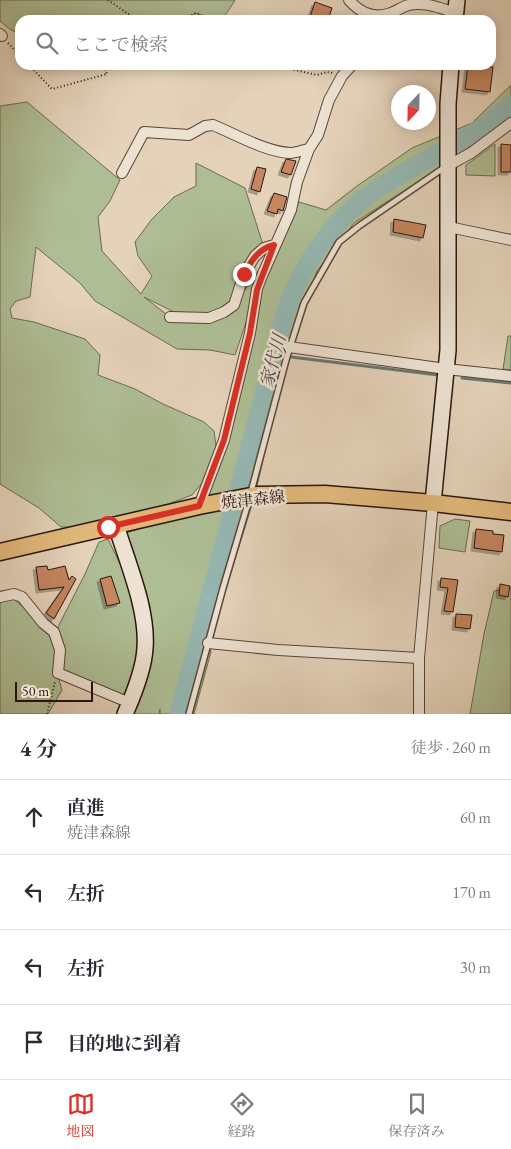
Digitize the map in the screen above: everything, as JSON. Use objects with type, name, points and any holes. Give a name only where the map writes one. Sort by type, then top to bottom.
[{"type":"main road","name":"焼津森線","points":[[0,552],[199,506],[253,496],[325,494],[511,512]]},
{"type":"street","points":[[353,2],[370,15]]},
{"type":"street","points":[[386,15],[410,4],[424,4],[456,11]]},
{"type":"street","points":[[199,506],[224,440],[250,333],[257,290],[274,245],[291,210],[297,182],[309,149],[318,135],[329,100],[342,76],[347,70]]},
{"type":"street","points":[[418,714],[419,658],[446,369],[449,228],[448,104],[451,70]]},
{"type":"street","points":[[449,160],[471,154],[511,123]]},
{"type":"street","points":[[122,173],[144,132],[189,135],[205,126],[213,125],[282,152],[292,153],[309,149]]},
{"type":"street","points":[[449,228],[511,240]]},
{"type":"street","points":[[170,318],[209,318],[224,312],[234,305],[244,274],[255,256],[264,248],[274,245]]},
{"type":"street","points":[[289,350],[511,376]]},
{"type":"street","points":[[0,597],[14,594],[22,597],[54,632],[60,650],[58,673],[127,708],[145,649],[144,618],[116,525]]},
{"type":"street","points":[[208,643],[278,650],[419,658]]},
{"type":"lane","points":[[189,714],[223,588],[253,496],[286,360],[304,304],[340,242],[449,160]]},
{"type":"path","points":[[108,0],[130,15]]},
{"type":"path","points":[[1,35],[15,50]]},
{"type":"path","points":[[34,70],[52,89],[107,74],[105,70]]},
{"type":"path","points":[[294,70],[317,75],[327,72],[342,76]]},
{"type":"path","points":[[47,714],[58,673]]},
{"type":"green space","points":[[0,0],[235,0],[225,15],[201,15],[196,13],[192,15],[15,15],[15,32],[0,21]]},
{"type":"green space","points":[[511,85],[511,117],[441,167],[354,223],[317,271],[289,347],[255,495],[209,643],[211,652],[194,714],[160,714],[160,709],[159,714],[133,714],[149,649],[150,606],[126,533],[200,510],[211,472],[192,495],[108,527],[61,527],[39,508],[0,484],[0,106],[27,102],[120,180],[110,201],[98,217],[102,251],[141,294],[152,276],[138,256],[135,242],[152,219],[174,197],[196,186],[196,163],[245,188],[264,248],[249,259],[235,303],[269,257],[266,267],[299,202],[326,210],[412,148],[472,123]],"holes":[[[36,247],[80,283],[95,301],[177,349],[210,350],[235,355],[256,293],[213,467],[216,446],[214,431],[204,422],[135,389],[98,375],[100,355],[85,339],[34,322],[12,318],[10,309],[16,301],[30,297]],[[144,297],[174,312],[205,318],[192,323],[170,317]]]},
{"type":"green space","points":[[495,144],[495,176],[466,175],[466,165]]},
{"type":"green space","points":[[508,336],[511,336],[511,370],[503,369]]},
{"type":"green space","points":[[455,519],[470,521],[465,552],[439,548],[440,526]]},
{"type":"green space","points":[[108,539],[121,566],[140,618],[144,655],[131,697],[57,673],[62,690],[48,714],[0,714],[0,601],[12,597],[56,637],[58,627],[99,542]]},
{"type":"green space","points":[[511,588],[511,714],[470,714],[484,634],[494,591]]},
{"type":"building","points":[[315,2],[332,8],[330,15],[311,15]]},
{"type":"building","points":[[467,70],[493,70],[490,92],[465,89]]},
{"type":"building","points":[[501,144],[511,145],[511,172],[501,172]]},
{"type":"building","points":[[286,159],[296,161],[291,175],[281,172]]},
{"type":"building","points":[[257,167],[266,169],[260,192],[251,189]]},
{"type":"building","points":[[274,193],[287,197],[283,211],[278,209],[277,214],[267,211]]},
{"type":"building","points":[[394,219],[426,225],[423,238],[393,232]]},
{"type":"building","points":[[476,529],[493,531],[493,534],[504,535],[502,552],[474,548]]},
{"type":"building","points":[[47,566],[48,570],[65,566],[69,580],[72,576],[76,579],[54,619],[46,613],[64,587],[39,590],[36,567]]},
{"type":"building","points":[[111,576],[120,603],[107,606],[100,579]]},
{"type":"building","points":[[441,578],[458,580],[453,612],[444,611],[448,588],[440,587]]},
{"type":"building","points":[[500,584],[510,586],[508,597],[499,595]]},
{"type":"building","points":[[456,614],[472,615],[470,629],[455,627]]},
{"type":"waterway","name":"家代川","points":[[179,714],[283,321],[289,302],[306,268],[326,237],[366,197],[398,176],[481,128],[511,105]]},
{"type":"waterway","points":[[275,353],[291,357],[438,375]]},
{"type":"waterway","points":[[462,378],[511,383]]},
{"type":"route","points":[[108,527],[199,506],[224,440],[250,333],[257,290],[274,245],[264,248],[255,256],[244,274]]}]
